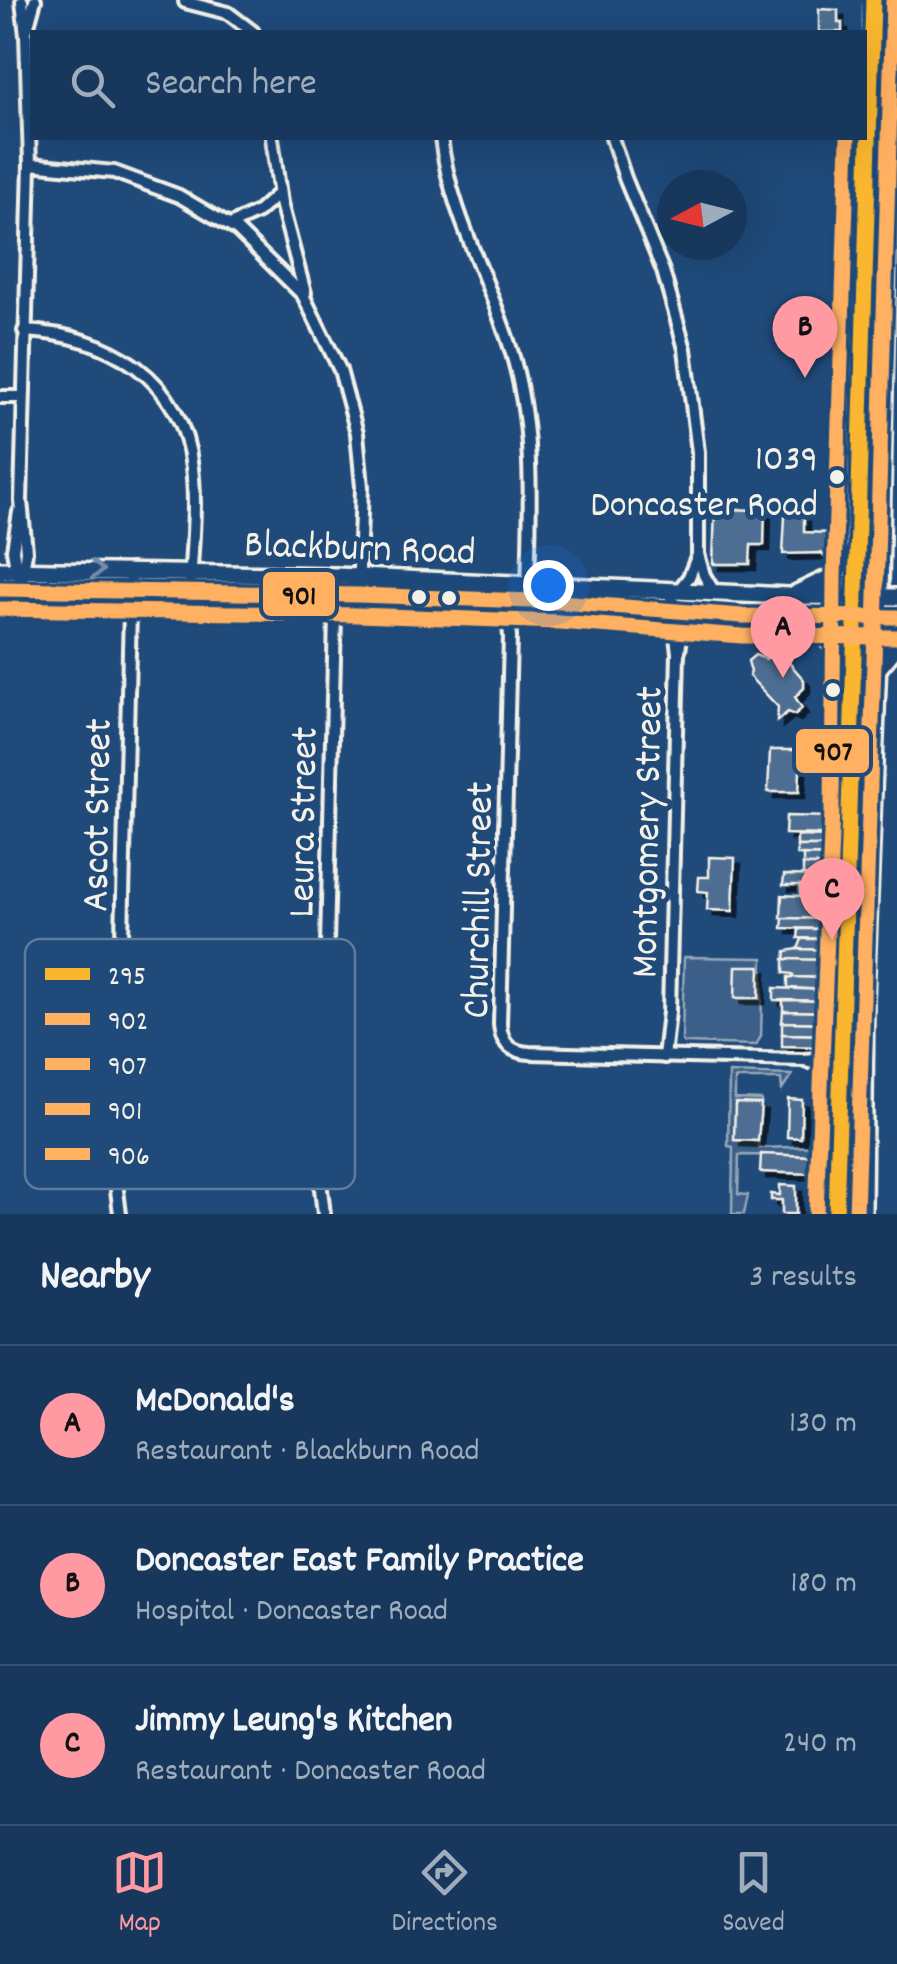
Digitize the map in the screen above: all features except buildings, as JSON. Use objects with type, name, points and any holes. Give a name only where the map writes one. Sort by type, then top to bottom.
[{"type":"main road","points":[[867,134],[873,0]]},
{"type":"main road","points":[[863,1214],[863,1062],[891,388],[892,0]]},
{"type":"main road","points":[[836,1214],[855,696],[855,548],[867,140]]},
{"type":"main road","points":[[789,596],[833,576],[850,560],[855,548]]},
{"type":"main road","name":"Blackburn Road","points":[[14,570],[336,576],[789,596],[897,597]]},
{"type":"main road","name":"Blackburn Road","points":[[0,589],[130,598],[190,591],[335,594],[787,616],[897,617]]},
{"type":"main road","points":[[787,616],[823,634],[836,646],[855,696]]},
{"type":"main road","points":[[877,670],[897,646]]},
{"type":"street","points":[[21,589],[14,570],[13,547],[21,501],[30,164],[26,34],[21,0],[35,0],[26,34]]},
{"type":"street","points":[[185,2],[228,13],[251,30]]},
{"type":"street","points":[[272,140],[279,192],[307,300],[340,370],[358,433],[362,488],[358,595]]},
{"type":"street","points":[[442,140],[456,206],[500,314],[522,394],[530,462],[528,582],[516,600]]},
{"type":"street","points":[[613,140],[663,271],[685,349],[698,452],[698,554],[701,569],[714,592]]},
{"type":"street","points":[[30,164],[92,168],[129,176],[179,196],[230,224],[307,300]]},
{"type":"street","points":[[230,224],[258,212],[279,192]]},
{"type":"street","points":[[24,331],[66,334],[107,348],[138,368],[161,391],[183,429],[194,480],[190,591]]},
{"type":"street","points":[[0,396],[22,397]]},
{"type":"street","points":[[673,591],[689,577],[698,554]]},
{"type":"street","name":"Ascot Street","points":[[122,939],[132,570]]},
{"type":"street","name":"Leura Street","points":[[327,939],[336,576]]},
{"type":"street","name":"Churchill Street","points":[[511,582],[516,600],[510,637],[502,1037],[510,1047],[522,1052],[863,1062]]},
{"type":"street","name":"Montgomery Street","points":[[668,1057],[678,654],[683,622],[670,611],[673,591]]},
{"type":"street","points":[[0,603],[130,598],[335,612]]},
{"type":"street","name":"Ascot Street","points":[[111,1214],[115,1189]]},
{"type":"street","name":"Ascot Street","points":[[117,1189],[120,1214]]},
{"type":"street","name":"Leura Street","points":[[320,1214],[321,1189]]},
{"type":"shaded area","points":[[684,957],[763,958],[761,1036],[756,1045],[682,1041]]},
{"type":"shaded area","points":[[729,1073],[792,1075],[782,1090],[781,1079],[735,1079],[735,1099],[761,1100],[761,1104],[735,1104],[735,1140],[758,1141],[759,1148],[824,1146],[823,1174],[812,1174],[812,1156],[739,1155],[738,1194],[748,1195],[744,1214],[732,1214]]},
{"type":"transit line","name":"295","points":[[836,1214],[873,0]]},
{"type":"transit line","name":"902","points":[[856,1214],[893,1]]},
{"type":"transit line","name":"907","points":[[816,1213],[832,809],[834,578],[848,140]]},
{"type":"transit line","name":"901","points":[[0,589],[358,595],[560,602],[742,616],[897,617]]},
{"type":"transit line","name":"906","points":[[0,609],[357,615],[559,622],[742,636],[897,637]]},
{"type":"place","name":"Doncaster East Family Practice","points":[[805,378]]},
{"type":"place","name":"1039 Doncaster Road","points":[[837,477]]},
{"type":"place","name":"McDonald's","points":[[783,678]]},
{"type":"place","name":"Jimmy Leung's Kitchen","points":[[832,940]]}]
